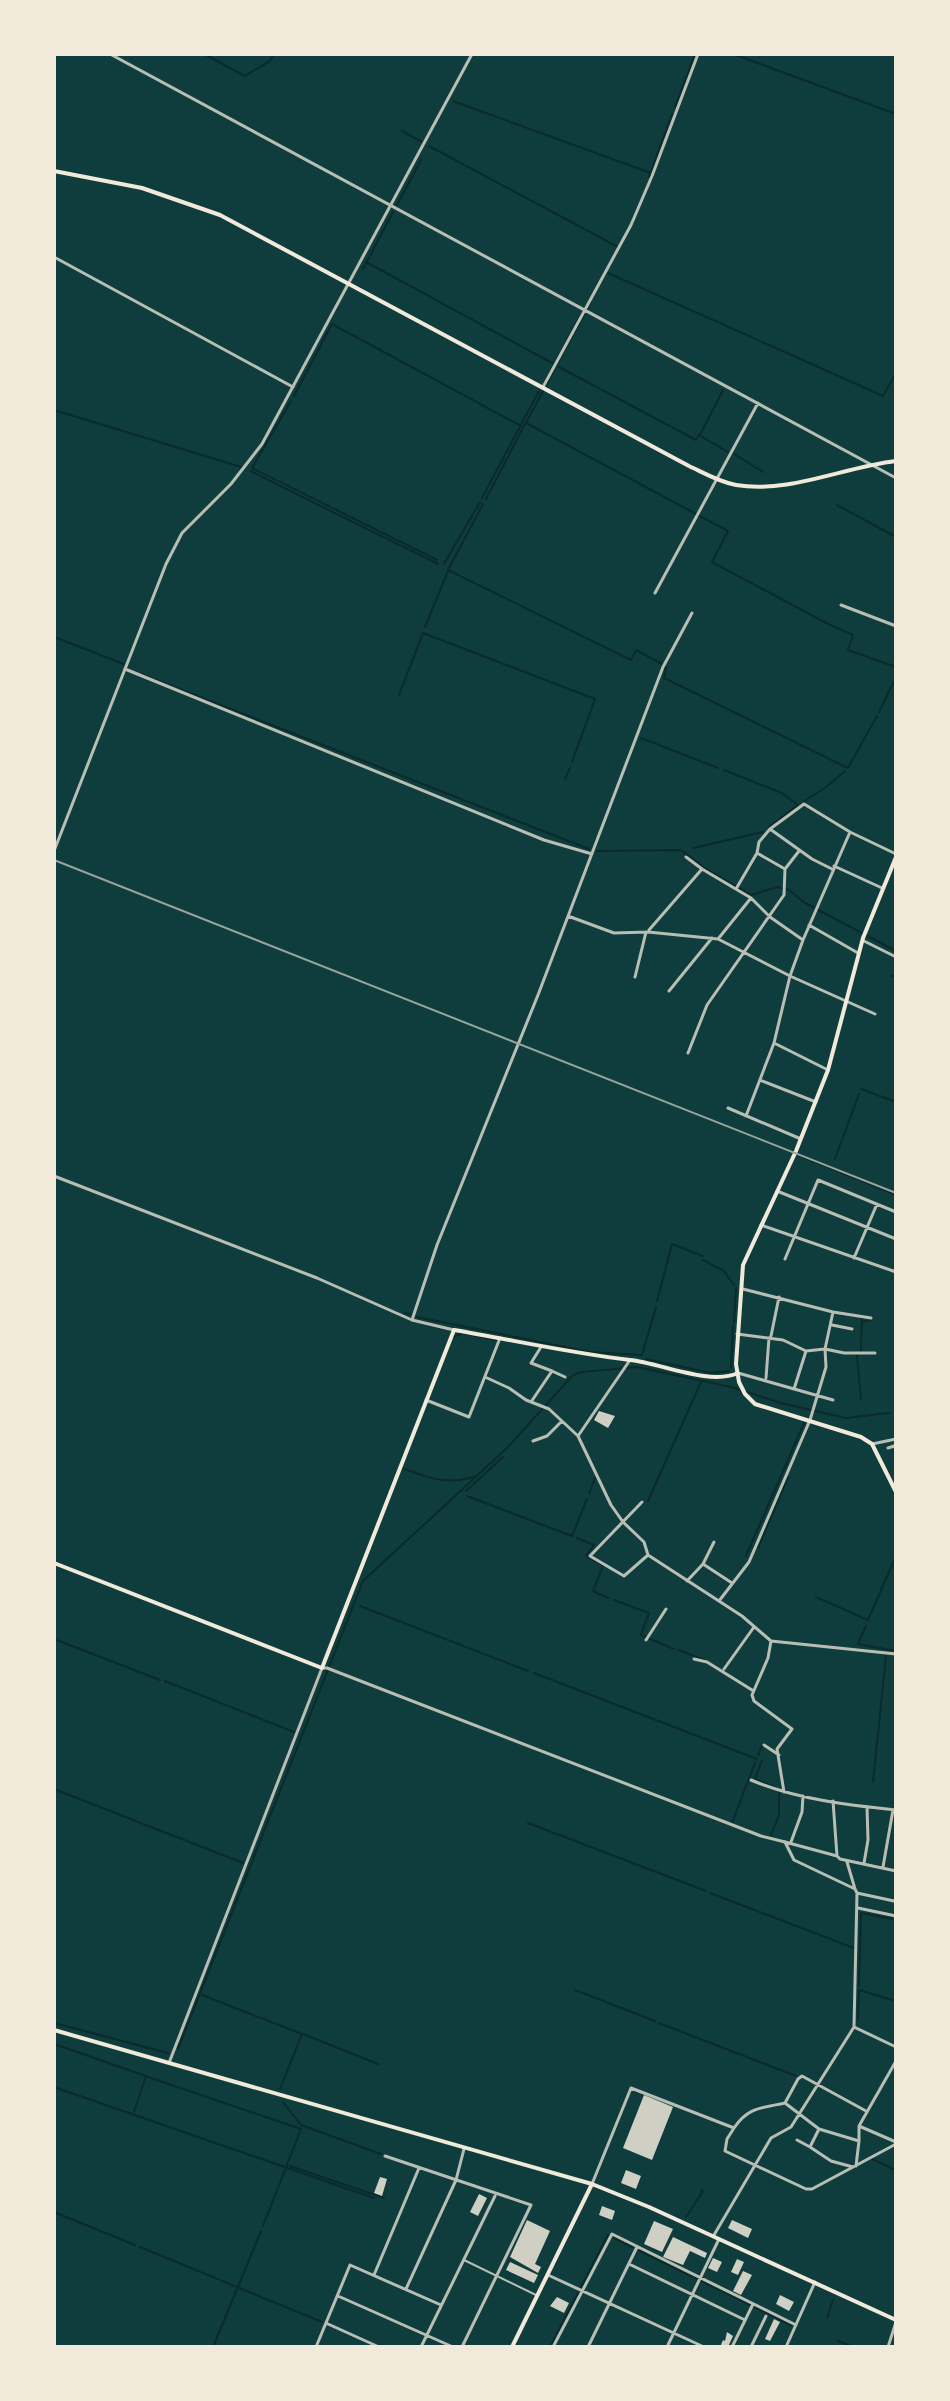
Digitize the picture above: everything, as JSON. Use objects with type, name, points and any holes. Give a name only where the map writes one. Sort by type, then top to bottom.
[{"type":"main road","points":[[54,171],[142,188],[200,207],[716,479],[736,485],[769,486],[872,463],[896,461]]},
{"type":"main road","points":[[896,856],[863,937],[828,1070],[816,1102],[745,1258],[737,1334],[738,1373],[745,1394],[755,1404],[850,1432],[872,1444],[896,1492]]},
{"type":"main road","points":[[54,1563],[327,1669],[454,1330],[719,1378],[738,1373]]},
{"type":"main road","points":[[54,2030],[592,2184],[896,2321]]},
{"type":"main road","points":[[512,2347],[592,2184]]},
{"type":"street","points":[[110,54],[896,478]]},
{"type":"street","points":[[54,851],[166,564],[182,533],[249,463],[392,207],[472,54]]},
{"type":"street","points":[[543,388],[631,225],[698,54]]},
{"type":"street","points":[[54,257],[293,387]]},
{"type":"street","points":[[655,593],[758,403]]},
{"type":"street","points":[[841,605],[896,626]]},
{"type":"street","points":[[412,1320],[437,1245],[663,667],[692,613]]},
{"type":"street","points":[[125,669],[544,840],[592,854]]},
{"type":"street","points":[[737,887],[757,853],[759,842],[770,829],[804,804],[896,856]]},
{"type":"street","points":[[770,829],[799,851],[882,888]]},
{"type":"street","points":[[746,1116],[774,1043],[790,976],[808,925],[850,832]]},
{"type":"street","points":[[688,1053],[707,1005],[784,895],[785,869],[799,851]]},
{"type":"street","points":[[757,853],[785,869]]},
{"type":"street","points":[[686,857],[737,887],[770,917],[803,940]]},
{"type":"street","points":[[635,977],[647,932],[702,869]]},
{"type":"street","points":[[718,939],[751,898]]},
{"type":"street","points":[[568,916],[614,933],[647,932],[718,939],[875,1014]]},
{"type":"street","points":[[808,925],[858,953]]},
{"type":"street","points":[[863,937],[896,957]]},
{"type":"street","points":[[669,991],[712,938]]},
{"type":"street","points":[[774,1043],[828,1070]]},
{"type":"street","points":[[760,1080],[816,1102]]},
{"type":"street","points":[[728,1108],[801,1139]]},
{"type":"street","points":[[54,1176],[317,1278],[412,1320],[454,1330]]},
{"type":"street","points":[[785,1259],[818,1180],[896,1212]]},
{"type":"street","points":[[777,1191],[896,1239]]},
{"type":"street","points":[[854,1258],[877,1204]]},
{"type":"street","points":[[761,1225],[896,1272]]},
{"type":"street","points":[[740,1289],[871,1318]]},
{"type":"street","points":[[766,1379],[770,1338],[779,1297]]},
{"type":"street","points":[[719,1601],[749,1562],[810,1420],[826,1367],[825,1349],[833,1312]]},
{"type":"street","points":[[831,1324],[852,1329]]},
{"type":"street","points":[[737,1334],[770,1338],[806,1351],[825,1349],[844,1353],[875,1353]]},
{"type":"street","points":[[426,1400],[469,1417],[500,1338]]},
{"type":"street","points":[[541,1347],[531,1363],[565,1377]]},
{"type":"street","points":[[794,1389],[806,1351]]},
{"type":"street","points":[[578,1436],[630,1360]]},
{"type":"street","points":[[531,1402],[552,1371]]},
{"type":"street","points":[[738,1373],[833,1400]]},
{"type":"street","points":[[485,1377],[549,1409],[578,1436],[611,1505],[644,1542],[648,1555],[719,1601],[771,1641],[896,1654]]},
{"type":"street","points":[[533,1441],[547,1436],[562,1421]]},
{"type":"street","points":[[872,1444],[896,1439]]},
{"type":"street","points":[[888,1448],[894,1446],[896,1449]]},
{"type":"street","points":[[642,1502],[590,1556],[624,1576],[648,1555]]},
{"type":"street","points":[[687,1581],[703,1564],[714,1542]]},
{"type":"street","points":[[703,1564],[732,1583]]},
{"type":"street","points":[[646,1640],[666,1609]]},
{"type":"street","points":[[723,1670],[754,1627]]},
{"type":"street","points":[[752,1690],[761,1678],[771,1641]]},
{"type":"street","points":[[694,1659],[723,1670],[752,1690],[754,1701],[792,1729],[777,1749],[784,1792]]},
{"type":"street","points":[[169,2063],[327,1669],[747,1831],[846,1861],[896,1871]]},
{"type":"street","points":[[764,1745],[779,1755]]},
{"type":"street","points":[[751,1780],[803,1796],[895,1810],[883,1867]]},
{"type":"street","points":[[803,1796],[802,1812],[788,1842],[794,1860],[856,1891],[894,1901]]},
{"type":"street","points":[[833,1801],[837,1856]]},
{"type":"street","points":[[864,1863],[868,1840],[867,1807]]},
{"type":"street","points":[[667,2347],[716,2238],[771,2138],[791,2127],[854,2027],[858,1908],[846,1861]]},
{"type":"street","points":[[858,1908],[896,1915]]},
{"type":"street","points":[[854,2027],[896,2047]]},
{"type":"street","points":[[855,2166],[859,2126],[896,2061]]},
{"type":"street","points":[[889,2072],[896,2077]]},
{"type":"street","points":[[866,2111],[802,2076],[785,2103],[743,2115],[727,2139],[725,2151],[806,2189],[812,2189],[896,2143]]},
{"type":"street","points":[[592,2184],[631,2088],[734,2128]]},
{"type":"street","points":[[785,2103],[819,2129],[859,2141]]},
{"type":"street","points":[[859,2126],[896,2143]]},
{"type":"street","points":[[810,2147],[819,2129]]},
{"type":"street","points":[[797,2140],[831,2161],[855,2166]]},
{"type":"street","points":[[406,2289],[456,2180],[464,2147]]},
{"type":"street","points":[[385,2156],[531,2205],[462,2347]]},
{"type":"street","points":[[374,2275],[419,2168]]},
{"type":"street","points":[[421,2347],[495,2194]]},
{"type":"street","points":[[553,2347],[612,2234],[796,2325]]},
{"type":"street","points":[[596,2347],[588,2345],[637,2247]]},
{"type":"street","points":[[464,2260],[537,2296]]},
{"type":"street","points":[[629,2264],[745,2320]]},
{"type":"street","points":[[316,2347],[350,2265],[441,2305]]},
{"type":"street","points":[[548,2275],[704,2347]]},
{"type":"street","points":[[786,2347],[815,2282]]},
{"type":"street","points":[[338,2296],[453,2347]]},
{"type":"street","points":[[732,2347],[753,2304]]},
{"type":"street","points":[[751,2347],[766,2316]]},
{"type":"street","points":[[888,2347],[896,2321]]},
{"type":"street","points":[[326,2324],[379,2347]]},
{"type":"building","points":[[599,1411],[615,1416],[608,1428],[594,1420]]},
{"type":"building","points":[[644,2095],[673,2107],[652,2160],[623,2148]]},
{"type":"building","points":[[626,2170],[641,2176],[636,2189],[621,2183]]},
{"type":"building","points":[[380,2177],[387,2179],[382,2196],[374,2193]]},
{"type":"building","points":[[479,2194],[487,2198],[478,2216],[470,2212]]},
{"type":"building","points":[[602,2206],[615,2211],[612,2220],[599,2215]]},
{"type":"building","points":[[527,2220],[550,2231],[535,2264],[541,2267],[538,2273],[510,2257]]},
{"type":"building","points":[[732,2220],[752,2229],[748,2238],[728,2228]]},
{"type":"building","points":[[654,2221],[673,2229],[662,2252],[644,2244]]},
{"type":"building","points":[[673,2237],[707,2253],[705,2258],[690,2251],[683,2265],[663,2257]]},
{"type":"building","points":[[713,2258],[722,2262],[717,2272],[708,2268]]},
{"type":"building","points":[[737,2259],[744,2262],[738,2275],[731,2272]]},
{"type":"building","points":[[510,2262],[538,2275],[534,2283],[506,2270]]},
{"type":"building","points":[[743,2271],[752,2275],[741,2295],[733,2291]]},
{"type":"building","points":[[780,2295],[794,2302],[789,2311],[776,2304]]},
{"type":"building","points":[[557,2297],[569,2303],[564,2313],[550,2306]]},
{"type":"building","points":[[774,2319],[780,2322],[770,2341],[765,2339]]},
{"type":"building","points":[[727,2332],[733,2336],[728,2347],[720,2347],[725,2341]]},
{"type":"waterway","points":[[204,54],[245,76],[270,61],[274,54]]},
{"type":"waterway","points":[[675,107],[695,54]]},
{"type":"waterway","points":[[733,54],[896,114]]},
{"type":"waterway","points":[[453,101],[651,173]]},
{"type":"waterway","points":[[649,177],[672,114]]},
{"type":"waterway","points":[[402,131],[422,142]]},
{"type":"waterway","points":[[429,146],[618,247]]},
{"type":"waterway","points":[[397,205],[421,160]]},
{"type":"waterway","points":[[363,269],[393,212]]},
{"type":"waterway","points":[[366,262],[554,364]]},
{"type":"waterway","points":[[608,273],[883,396],[896,373]]},
{"type":"waterway","points":[[546,385],[591,302]]},
{"type":"waterway","points":[[543,385],[582,312]]},
{"type":"waterway","points":[[294,396],[332,324],[521,426]]},
{"type":"waterway","points":[[559,367],[696,440],[699,435],[728,452]]},
{"type":"waterway","points":[[700,435],[723,390]]},
{"type":"waterway","points":[[482,498],[539,391]]},
{"type":"waterway","points":[[543,391],[526,423],[728,531],[712,562],[853,635],[848,650],[896,667]]},
{"type":"waterway","points":[[291,401],[252,468],[437,560]]},
{"type":"waterway","points":[[54,410],[241,467]]},
{"type":"waterway","points":[[486,499],[525,424]]},
{"type":"waterway","points":[[734,454],[763,472]]},
{"type":"waterway","points":[[250,471],[438,564]]},
{"type":"waterway","points":[[444,564],[480,502]]},
{"type":"waterway","points":[[483,504],[448,570],[631,660],[636,650],[662,664]]},
{"type":"waterway","points":[[837,505],[896,537]]},
{"type":"waterway","points":[[425,627],[448,571]]},
{"type":"waterway","points":[[399,695],[423,633],[595,699],[572,762]]},
{"type":"waterway","points":[[54,637],[124,664]]},
{"type":"waterway","points":[[666,667],[664,678],[848,768],[877,716]]},
{"type":"waterway","points":[[141,674],[589,849]]},
{"type":"waterway","points":[[879,712],[896,677]]},
{"type":"waterway","points":[[641,738],[718,768]]},
{"type":"waterway","points":[[565,779],[570,768]]},
{"type":"waterway","points":[[724,770],[782,793],[798,805],[769,827]]},
{"type":"waterway","points":[[804,801],[845,771]]},
{"type":"waterway","points":[[693,848],[763,832]]},
{"type":"waterway","points":[[597,851],[681,850],[751,895],[777,887],[789,890],[805,903],[896,951]]},
{"type":"waterway","points":[[892,976],[896,977]]},
{"type":"waterway","points":[[861,1089],[896,1102]]},
{"type":"waterway","points":[[835,1159],[859,1094]]},
{"type":"waterway","points":[[798,1155],[896,1195]]},
{"type":"waterway","points":[[657,1301],[672,1244],[703,1256]]},
{"type":"waterway","points":[[703,1260],[724,1271],[734,1285]]},
{"type":"waterway","points":[[734,1322],[736,1288]]},
{"type":"waterway","points":[[417,1317],[590,1352],[642,1355],[656,1307]]},
{"type":"waterway","points":[[405,1313],[410,1314]]},
{"type":"waterway","points":[[861,1350],[862,1317]]},
{"type":"waterway","points":[[862,1322],[871,1320]]},
{"type":"waterway","points":[[731,1368],[733,1326]]},
{"type":"waterway","points":[[454,1337],[462,1333],[496,1340]]},
{"type":"waterway","points":[[857,1355],[861,1400]]},
{"type":"waterway","points":[[646,1359],[711,1373],[729,1371]]},
{"type":"waterway","points":[[178,2049],[363,1581],[508,1447],[573,1375],[637,1367],[731,1387],[781,1403],[846,1418],[889,1413]]},
{"type":"waterway","points":[[648,1501],[701,1382]]},
{"type":"waterway","points":[[746,1556],[804,1423]]},
{"type":"waterway","points":[[466,1491],[503,1457]]},
{"type":"waterway","points":[[402,1468],[437,1479],[474,1477]]},
{"type":"waterway","points":[[758,1548],[788,1477]]},
{"type":"waterway","points":[[589,1494],[595,1478]]},
{"type":"waterway","points":[[467,1496],[572,1536],[587,1499]]},
{"type":"waterway","points":[[577,1538],[594,1545],[586,1556],[603,1566],[593,1591],[608,1598]]},
{"type":"waterway","points":[[816,1597],[868,1620],[896,1556]]},
{"type":"waterway","points":[[614,1600],[649,1613],[641,1635],[646,1637]]},
{"type":"waterway","points":[[360,1606],[528,1671]]},
{"type":"waterway","points":[[866,1626],[858,1644],[896,1651]]},
{"type":"waterway","points":[[54,1639],[160,1680]]},
{"type":"waterway","points":[[650,1639],[674,1649]]},
{"type":"waterway","points":[[678,1650],[705,1660]]},
{"type":"waterway","points":[[873,1782],[886,1656]]},
{"type":"waterway","points":[[534,1673],[757,1759]]},
{"type":"waterway","points":[[165,1681],[294,1732]]},
{"type":"waterway","points":[[758,1755],[762,1746]]},
{"type":"waterway","points":[[762,1760],[755,1779],[774,1787]]},
{"type":"waterway","points":[[732,1823],[755,1763]]},
{"type":"waterway","points":[[54,1789],[243,1863]]},
{"type":"waterway","points":[[771,1835],[779,1815],[779,1790]]},
{"type":"waterway","points":[[528,1823],[706,1891]]},
{"type":"waterway","points":[[710,1893],[854,1948]]},
{"type":"waterway","points":[[896,1905],[896,1913]]},
{"type":"waterway","points":[[859,1986],[861,1913],[892,1919]]},
{"type":"waterway","points":[[575,1990],[655,2021]]},
{"type":"waterway","points":[[858,2020],[859,1990],[896,2001]]},
{"type":"waterway","points":[[202,1995],[302,2034],[280,2089]]},
{"type":"waterway","points":[[54,2023],[168,2053]]},
{"type":"waterway","points":[[659,2023],[796,2076]]},
{"type":"waterway","points":[[303,2034],[378,2064]]},
{"type":"waterway","points":[[54,2044],[146,2076],[134,2112]]},
{"type":"waterway","points":[[148,2077],[301,2129],[263,2226]]},
{"type":"waterway","points":[[54,2087],[374,2198]]},
{"type":"waterway","points":[[283,2102],[301,2125],[381,2154]]},
{"type":"waterway","points":[[872,2159],[896,2170]]},
{"type":"waterway","points":[[290,2166],[384,2198]]},
{"type":"waterway","points":[[686,2217],[701,2190]]},
{"type":"waterway","points":[[54,2212],[135,2245]]},
{"type":"waterway","points":[[213,2347],[261,2231]]},
{"type":"waterway","points":[[550,2347],[608,2235]]},
{"type":"waterway","points":[[614,2238],[632,2247]]},
{"type":"waterway","points":[[140,2247],[322,2322]]},
{"type":"waterway","points":[[640,2251],[791,2325]]},
{"type":"waterway","points":[[827,2318],[833,2300]]},
{"type":"waterway","points":[[838,2341],[853,2347]]},
{"type":"railway","points":[[54,860],[896,1193]]}]
